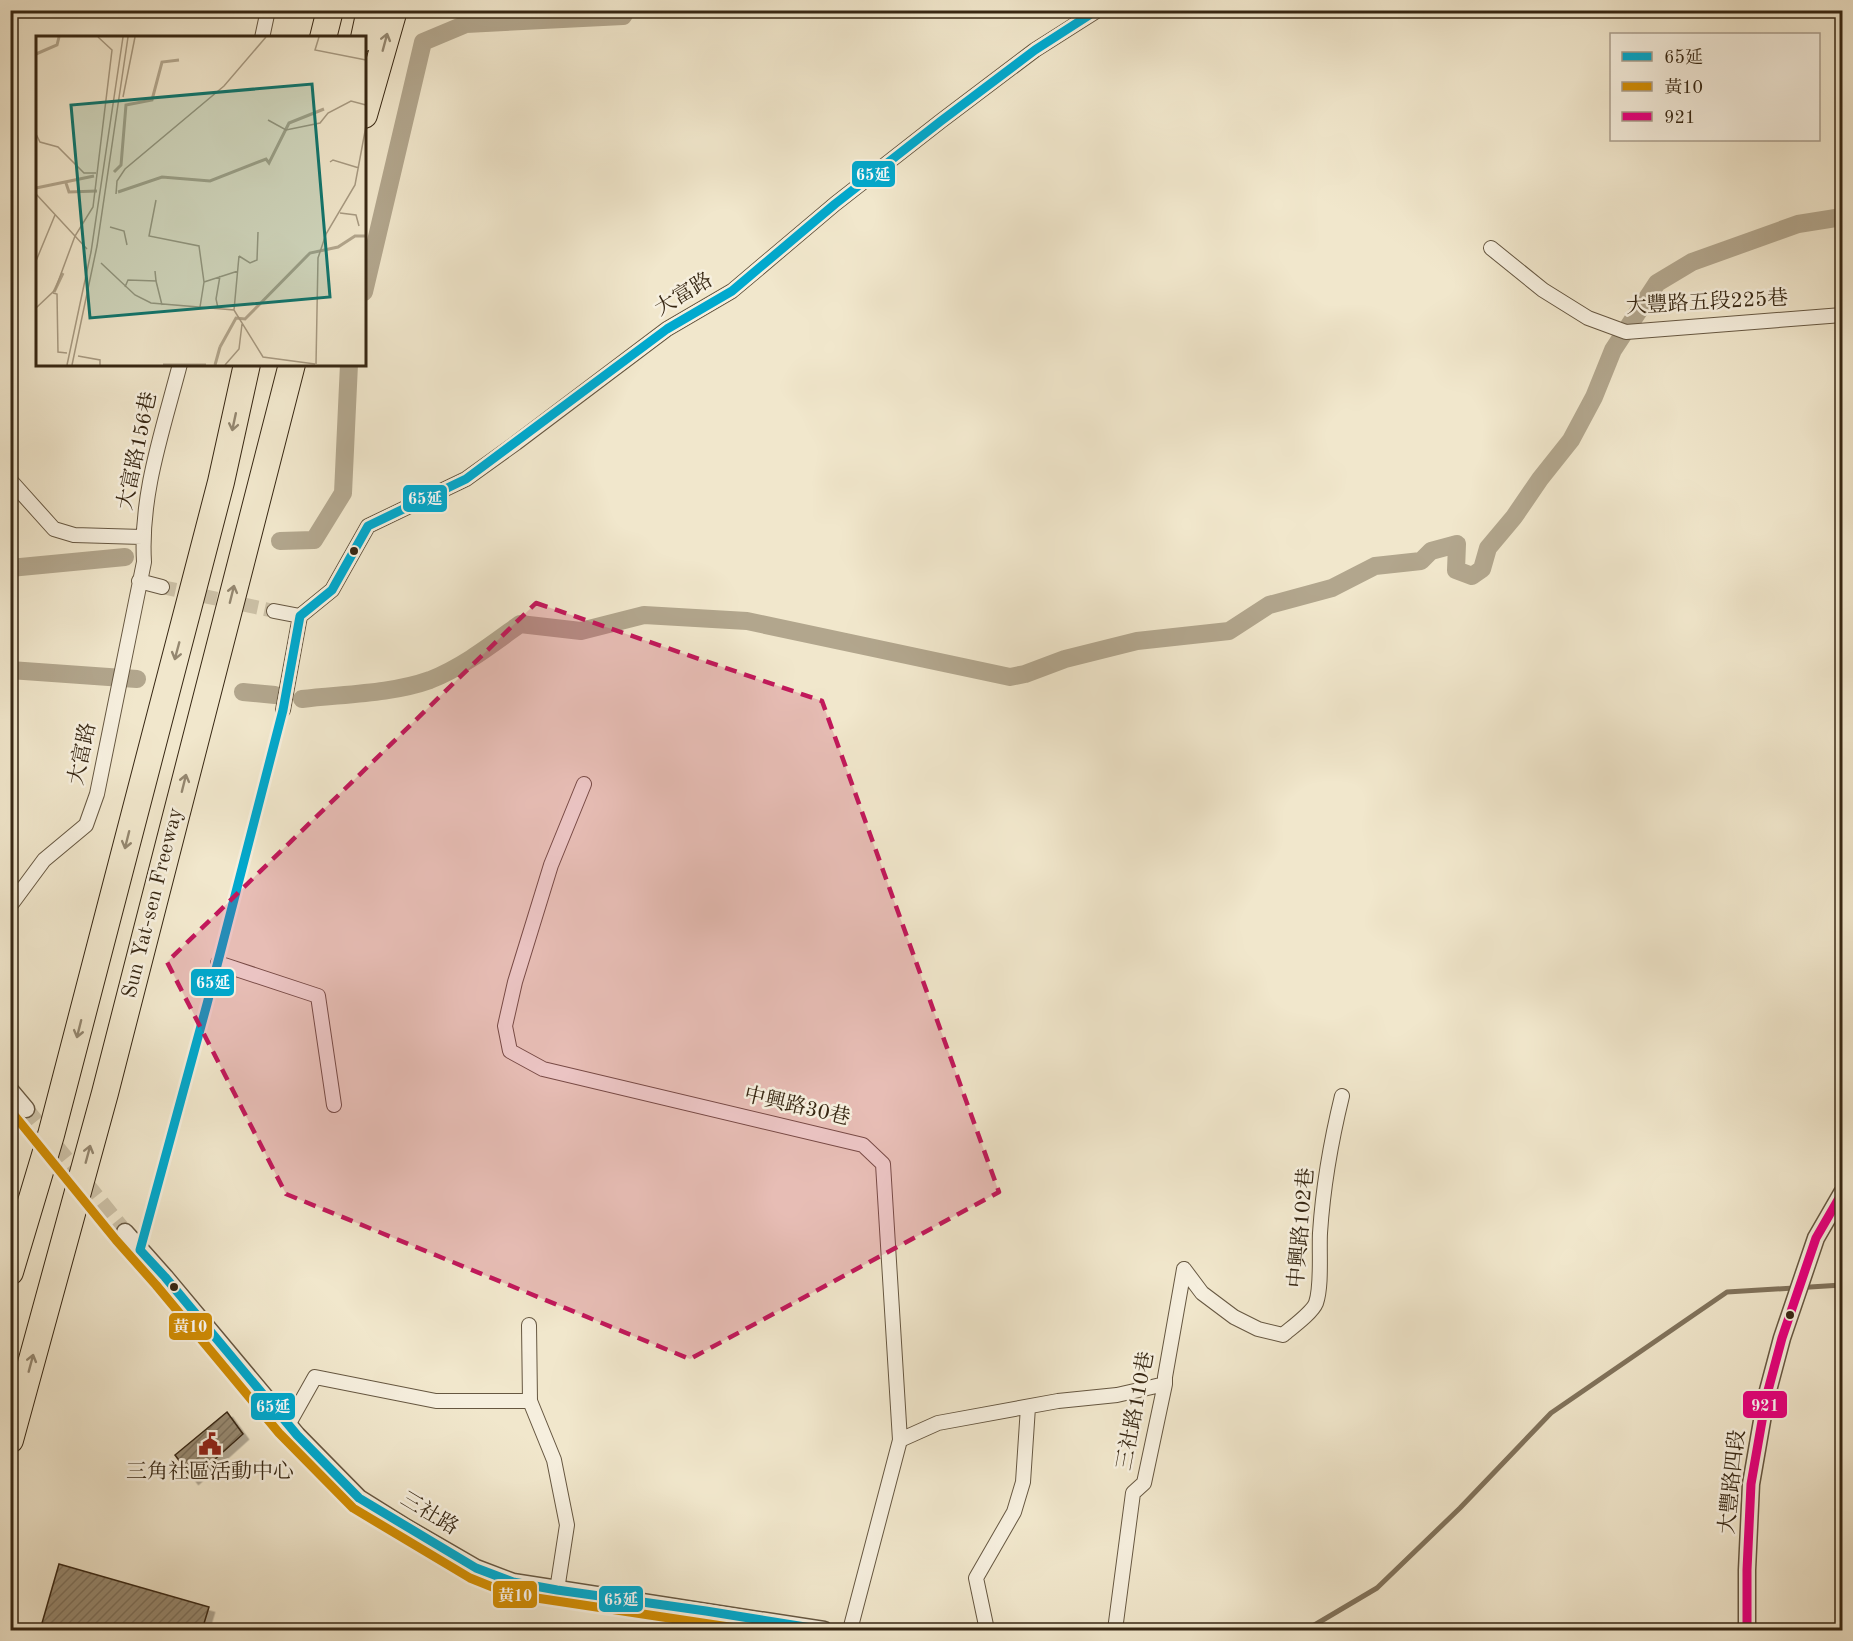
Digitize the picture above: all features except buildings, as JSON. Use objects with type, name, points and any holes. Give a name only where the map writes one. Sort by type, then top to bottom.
[{"type":"highway","points":[[324,36],[330,10]]},
{"type":"highway","points":[[364,36],[370,10]]},
{"type":"highway","points":[[366,108],[394,10]]},
{"type":"highway","name":"Sun Yat-sen Freeway","points":[[10,1272],[51,1135],[221,483],[247,366]]},
{"type":"highway","name":"Sun Yat-sen Freeway","points":[[10,1440],[105,1093],[291,366]]},
{"type":"street","points":[[262,36],[268,10]]},
{"type":"street","name":"大富路","points":[[300,616],[332,590],[368,526],[466,479],[667,329],[732,291],[835,204],[941,121],[1035,50],[1098,10]]},
{"type":"street","name":"大豐路五段225巷","points":[[1491,248],[1543,290],[1588,318],[1626,332],[1842,315]]},
{"type":"street","name":"大富路156巷","points":[[10,480],[54,529],[74,535],[142,537],[148,488],[179,366]]},
{"type":"street","name":"大富路","points":[[10,906],[44,860],[86,825],[97,794],[144,562],[142,537]]},
{"type":"street","points":[[139,581],[162,587]]},
{"type":"street","points":[[274,611],[300,616],[283,710]]},
{"type":"street","name":"中興路30巷","points":[[584,784],[551,864],[515,982],[505,1026],[510,1051],[543,1069],[863,1144],[883,1164],[900,1440],[850,1630]]},
{"type":"street","points":[[218,963],[318,996],[334,1105]]},
{"type":"street","points":[[10,1090],[26,1109]]},
{"type":"street","name":"中興路102巷","points":[[1184,1269],[1202,1293],[1234,1317],[1258,1329],[1283,1335],[1315,1306],[1318,1295],[1327,1172],[1332,1137],[1342,1096]]},
{"type":"street","name":"大豐路四段","points":[[1747,1630],[1751,1484],[1766,1398],[1782,1338],[1816,1238],[1842,1192]]},
{"type":"street","name":"三社路","points":[[125,1232],[288,1425],[359,1498],[476,1568],[513,1582],[557,1590],[824,1630]]},
{"type":"street","name":"三社路110巷","points":[[1115,1630],[1133,1493],[1144,1483],[1165,1384],[1184,1269]]},
{"type":"street","points":[[529,1325],[530,1401],[554,1460],[567,1526],[557,1590]]},
{"type":"street","points":[[288,1425],[315,1377],[436,1401],[530,1401]]},
{"type":"street","points":[[900,1440],[938,1423],[1058,1401],[1118,1395],[1165,1384]]},
{"type":"street","points":[[987,1630],[976,1578],[1014,1512],[1023,1482],[1028,1407]]},
{"type":"highlighted area","points":[[536,603],[822,701],[999,1192],[690,1359],[286,1194],[167,962]]},
{"type":"waterway","points":[[366,284],[423,42],[466,24],[623,16],[627,10]]},
{"type":"waterway","points":[[302,699],[383,691],[430,680],[465,662],[520,624],[581,631],[644,615],[747,621],[1010,677],[1025,674],[1065,659],[1137,641],[1229,631],[1269,605],[1332,588],[1375,566],[1421,561],[1431,551],[1457,544],[1456,570],[1472,576],[1482,569],[1488,548],[1571,440],[1594,397],[1613,350],[1657,283],[1692,262],[1798,224],[1842,217]]},
{"type":"waterway","points":[[280,541],[314,540],[343,493],[349,366]]},
{"type":"waterway","points":[[10,568],[125,557]]},
{"type":"waterway","points":[[10,670],[137,679]]},
{"type":"waterway","points":[[243,692],[275,695]]},
{"type":"waterway","points":[[1306,1630],[1377,1588],[1460,1508],[1551,1413],[1727,1292],[1842,1285]]},
{"type":"tunnel","points":[[162,587],[274,611]]},
{"type":"tunnel","points":[[26,1109],[125,1232]]},
{"type":"transit line","name":"65延","points":[[140,1250],[283,710],[300,616],[332,590],[368,526],[466,479],[667,329],[732,291],[835,204],[941,121],[1035,50],[1097,10]]},
{"type":"transit line","name":"黃10","points":[[10,1110],[279,1433],[353,1508],[470,1578],[510,1594],[749,1630]]},
{"type":"transit line","name":"921","points":[[1747,1630],[1751,1484],[1766,1398],[1782,1338],[1816,1238],[1842,1193]]},
{"type":"transit line","name":"65延","points":[[140,1250],[297,1435],[359,1498],[476,1568],[513,1582],[557,1590],[824,1630]]},
{"type":"place","name":"三角社區活動中心","points":[[210,1444]]}]
